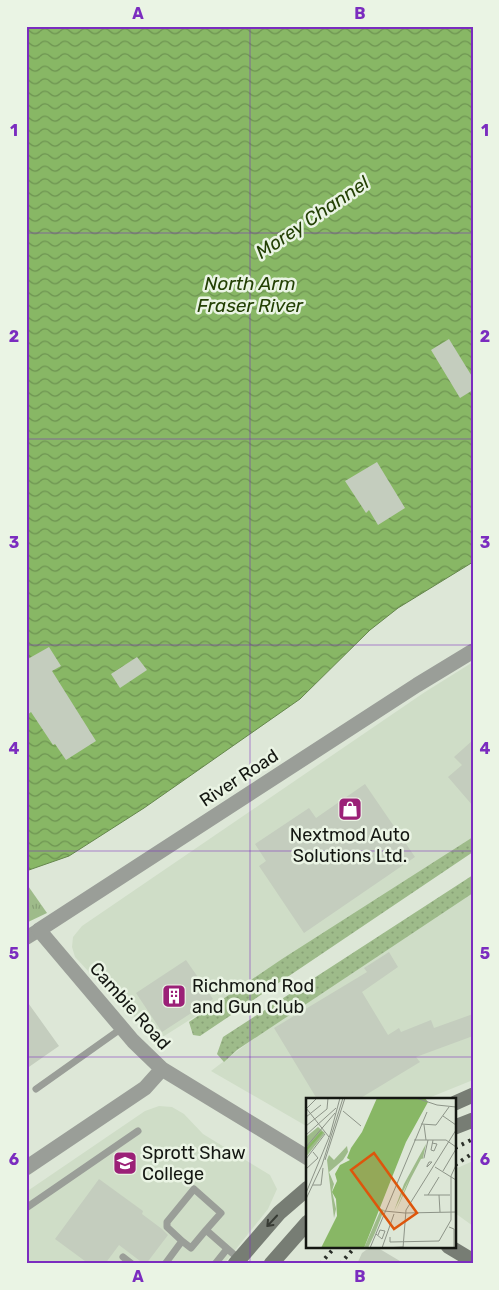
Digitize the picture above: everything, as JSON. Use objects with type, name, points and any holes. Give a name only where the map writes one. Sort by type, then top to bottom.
[{"type":"main road","points":[[456,1102],[473,1095]]},
{"type":"main road","points":[[456,1127],[473,1120]]},
{"type":"main road","points":[[237,1262],[279,1214],[306,1190]]},
{"type":"main road","points":[[270,1264],[306,1224]]},
{"type":"main road","points":[[451,1248],[473,1262]]},
{"type":"street","name":"River Road","points":[[32,934],[417,685],[473,651]]},
{"type":"street","name":"Cambie Road","points":[[32,934],[162,1069],[306,1157]]},
{"type":"street","points":[[26,1168],[145,1088],[162,1069]]},
{"type":"lane","points":[[36,1089],[122,1028]]},
{"type":"lane","points":[[26,1208],[138,1131]]},
{"type":"lane","points":[[194,1189],[221,1213],[191,1248],[182,1241],[167,1227],[167,1222],[194,1189]]},
{"type":"lane","points":[[206,1230],[227,1249],[237,1262]]},
{"type":"lane","points":[[165,1264],[182,1241]]},
{"type":"lane","points":[[215,1264],[227,1249]]},
{"type":"lane","points":[[123,1257],[132,1264]]},
{"type":"shaded area","points":[[473,662],[473,841],[161,1038],[130,1013],[75,957],[72,947],[73,937],[82,926],[425,692]]},
{"type":"shaded area","points":[[473,888],[473,1080],[428,1098],[306,1098],[306,1126],[211,1071],[391,934]]},
{"type":"shaded area","points":[[159,1106],[172,1107],[184,1114],[203,1134],[270,1175],[277,1189],[268,1209],[224,1264],[26,1264],[26,1192],[145,1111]]},
{"type":"shaded area","points":[[473,1161],[473,1226],[456,1214],[456,1169]]},
{"type":"green space","points":[[473,837],[473,852],[200,1036],[193,1035],[189,1022],[282,959]]},
{"type":"green space","points":[[473,875],[473,893],[237,1050],[224,1062],[217,1054],[223,1037]]},
{"type":"green space","points":[[26,883],[47,913],[26,923]]},
{"type":"water","name":"North Arm Fraser River","points":[[26,26],[473,26],[473,562],[398,608],[370,630],[300,699],[144,808],[69,856],[26,871]]},
{"type":"building","points":[[449,339],[473,378],[473,390],[460,398],[431,350]]},
{"type":"building","points":[[377,462],[405,508],[378,525],[369,510],[366,513],[345,481]]},
{"type":"building","points":[[49,647],[61,666],[52,671],[96,741],[66,760],[55,744],[53,745],[31,712],[26,716],[26,660]]},
{"type":"building","points":[[137,657],[147,670],[120,688],[111,674]]},
{"type":"building","points":[[473,740],[473,806],[448,777],[462,765],[454,757]]},
{"type":"building","points":[[365,784],[415,857],[304,933],[259,866],[266,861],[255,844],[309,808],[316,818]]},
{"type":"building","points":[[389,952],[398,967],[362,992],[388,1035],[399,1028],[401,1032],[431,1020],[434,1028],[473,1014],[473,1036],[416,1057],[420,1062],[361,1098],[316,1098],[274,1028],[367,972],[364,968]]},
{"type":"building","name":"Richmond Rod and Gun Club","points":[[186,960],[213,999],[162,1032],[136,993]]},
{"type":"building","points":[[26,1000],[59,1046],[26,1069]]},
{"type":"building","points":[[99,1179],[143,1211],[142,1214],[168,1235],[146,1264],[119,1245],[105,1264],[89,1264],[55,1239]]},
{"type":"building","points":[[378,1248],[405,1264],[357,1264],[362,1253],[366,1250]]},
{"type":"railway","points":[[456,1148],[473,1139]]},
{"type":"railway","points":[[456,1164],[473,1153]]},
{"type":"railway","points":[[320,1264],[334,1248]]},
{"type":"railway","points":[[340,1264],[354,1248]]},
{"type":"place","name":"Nextmod Auto Solutions Ltd.","points":[[350,809]]},
{"type":"place","name":"Richmond Rod and Gun Club","points":[[174,996]]},
{"type":"place","name":"Sprott Shaw College","points":[[125,1163]]},
{"type":"water label","name":"Morey Channel","points":[[312,217]]}]
